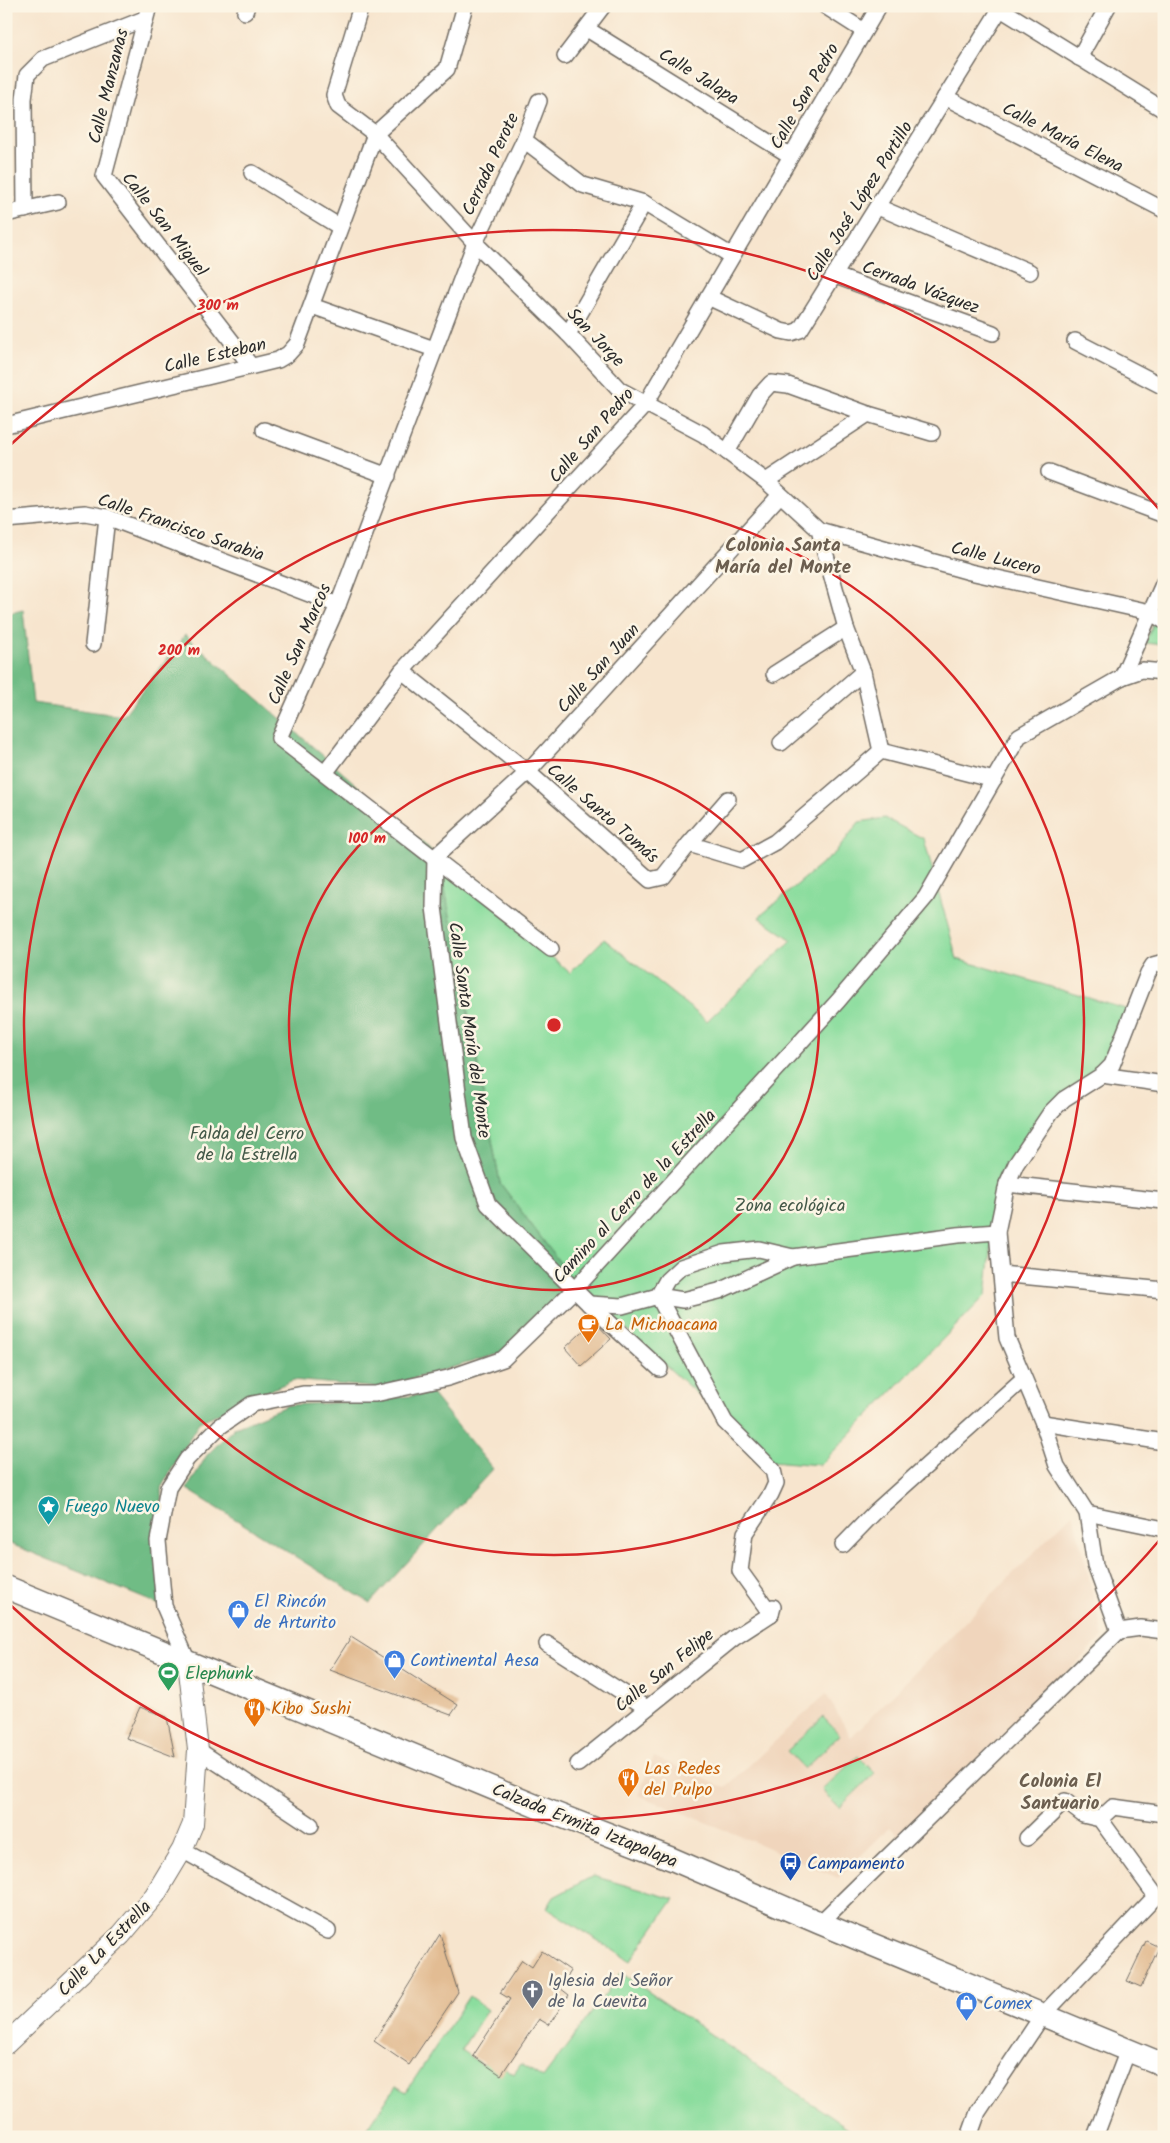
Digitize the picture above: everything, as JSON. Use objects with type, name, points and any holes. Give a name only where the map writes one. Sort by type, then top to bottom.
[{"type":"main road","name":"Calzada Ermita Iztapalapa","points":[[6,1587],[529,1803],[672,1859],[820,1924],[1042,2016],[1164,2064]]},
{"type":"street","name":"San Jorge","points":[[361,6],[334,96],[338,106],[375,134],[475,243],[568,334],[620,390],[645,405],[703,434],[766,481],[780,496],[819,530]]},
{"type":"street","points":[[375,134],[447,69],[465,6]]},
{"type":"street","points":[[565,56],[603,6]]},
{"type":"street","points":[[825,6],[864,31]]},
{"type":"street","name":"Calle San Pedro","points":[[325,772],[402,671],[645,405],[879,6]]},
{"type":"street","points":[[1079,58],[1108,6]]},
{"type":"street","points":[[1000,7],[1164,110]]},
{"type":"street","name":"Calle José López Portillo","points":[[708,297],[781,331],[791,334],[800,330],[836,276],[1000,7]]},
{"type":"street","points":[[25,210],[24,99],[27,75],[44,59],[146,13]]},
{"type":"street","name":"Calle Manzanas","points":[[104,176],[146,13]]},
{"type":"street","name":"Calle Jalapa","points":[[587,29],[791,156]]},
{"type":"street","name":"Calle María Elena","points":[[945,97],[1164,210]]},
{"type":"street","name":"Cerrada Perote","points":[[475,243],[524,140],[539,100]]},
{"type":"street","name":"Calle Esteban","points":[[6,425],[278,360],[288,354],[297,344],[375,134]]},
{"type":"street","points":[[524,140],[583,185],[644,203],[732,256]]},
{"type":"street","points":[[252,174],[340,227]]},
{"type":"street","name":"Calle San Miguel","points":[[104,176],[251,366]]},
{"type":"street","points":[[6,214],[58,202]]},
{"type":"street","points":[[568,334],[644,203]]},
{"type":"street","points":[[878,207],[1030,272]]},
{"type":"street","name":"Calle San Marcos","points":[[475,243],[338,605],[279,738],[435,857],[551,949]]},
{"type":"street","name":"Cerrada Vázquez","points":[[836,276],[993,333]]},
{"type":"street","points":[[312,306],[434,349]]},
{"type":"street","points":[[1075,341],[1164,387]]},
{"type":"street","points":[[727,452],[760,395],[771,383],[788,385],[868,414],[932,433]]},
{"type":"street","points":[[766,481],[868,414]]},
{"type":"street","points":[[264,430],[388,476]]},
{"type":"street","points":[[1049,472],[1164,515]]},
{"type":"street","name":"Calle San Juan","points":[[435,857],[528,772],[780,496]]},
{"type":"street","name":"Calle Francisco Sarabia","points":[[6,520],[86,513],[107,517],[338,605]]},
{"type":"street","points":[[92,644],[107,517]]},
{"type":"street","points":[[819,530],[846,628],[863,672],[881,751]]},
{"type":"street","name":"Calle Lucero","points":[[819,530],[970,572],[1150,612],[1164,621]]},
{"type":"street","points":[[1122,677],[1164,582]]},
{"type":"street","points":[[774,674],[846,628]]},
{"type":"street","name":"Camino al Cerro de la Estrella","points":[[188,1662],[164,1606],[158,1541],[168,1488],[187,1459],[219,1427],[252,1404],[303,1394],[374,1394],[448,1378],[503,1359],[575,1289],[838,1001],[926,896],[1019,736],[1122,677],[1142,670],[1164,672]]},
{"type":"street","name":"Calle Santo Tomás","points":[[402,671],[528,772],[650,880],[662,878],[689,844]]},
{"type":"street","points":[[781,742],[863,672]]},
{"type":"street","points":[[881,751],[994,780]]},
{"type":"street","points":[[728,799],[689,844],[742,860],[774,842],[881,751]]},
{"type":"street","name":"Calle Santa María del Monte","points":[[435,857],[434,908],[464,1138],[488,1204],[589,1304],[660,1369]]},
{"type":"street","points":[[1119,1631],[1095,1565],[1087,1513],[1056,1466],[1043,1423],[1007,1338],[997,1232],[1007,1184],[1016,1164],[1051,1112],[1064,1099],[1102,1075],[1112,1065],[1148,973],[1158,964]]},
{"type":"street","points":[[1102,1075],[1164,1084]]},
{"type":"street","points":[[1007,1184],[1164,1201]]},
{"type":"street","points":[[589,1304],[622,1306],[658,1296],[683,1300],[719,1291],[793,1256],[957,1235],[997,1232]]},
{"type":"street","points":[[658,1296],[667,1280],[681,1267],[724,1253],[759,1249],[793,1256]]},
{"type":"street","points":[[1002,1274],[1164,1290]]},
{"type":"street","name":"Calle San Felipe","points":[[578,1764],[734,1638],[772,1610],[740,1571],[745,1533],[771,1494],[776,1483],[773,1470],[725,1422],[658,1296]]},
{"type":"street","points":[[843,1545],[875,1512],[1023,1379]]},
{"type":"street","points":[[1043,1423],[1164,1442]]},
{"type":"street","points":[[1087,1513],[1164,1529]]},
{"type":"street","points":[[820,1924],[1119,1631],[1141,1628],[1164,1631]]},
{"type":"street","points":[[547,1644],[647,1708]]},
{"type":"street","name":"Calle La Estrella","points":[[6,2044],[121,1935],[155,1895],[182,1850],[193,1824],[198,1750],[188,1662]]},
{"type":"street","points":[[198,1750],[311,1825]]},
{"type":"street","points":[[969,2137],[978,2112],[1042,2016],[1156,1896],[1100,1819],[1083,1815],[1065,1801],[1027,1838]]},
{"type":"street","points":[[1100,1819],[1113,1807],[1164,1814]]},
{"type":"street","points":[[182,1850],[328,1931]]},
{"type":"street","points":[[1095,2137],[1128,2050]]},
{"type":"shaded area","points":[[1073,1513],[1103,1637],[899,1836],[890,1827],[838,1878],[638,1795],[654,1757],[725,1788],[826,1694],[851,1737]]},
{"type":"green space","points":[[1164,600],[1164,645],[1145,643]]},
{"type":"green space","name":"Falda del Cerro de la Estrella","points":[[23,610],[33,703],[123,716],[185,635],[439,857],[500,1183],[575,1283],[510,1351],[380,1388],[293,1380],[199,1422],[161,1488],[165,1607],[6,1542],[6,1254],[9,1253],[6,1219],[6,614]]},
{"type":"green space","name":"Zona ecológica","points":[[885,818],[924,839],[957,959],[1129,1010],[1108,1059],[999,1177],[986,1295],[820,1465],[771,1461],[575,1283],[500,1183],[439,857],[570,973],[604,939],[707,1021],[792,940],[759,917],[837,851],[859,822]]},
{"type":"green space","points":[[432,1394],[493,1469],[370,1603],[187,1489],[207,1455],[235,1427],[288,1405],[350,1402]]},
{"type":"green space","points":[[823,1717],[840,1735],[804,1769],[787,1751]]},
{"type":"green space","points":[[858,1756],[875,1773],[839,1808],[822,1790]]},
{"type":"green space","points":[[593,1876],[674,1899],[630,1961],[547,1908],[554,1897]]},
{"type":"green space","points":[[621,1973],[861,2137],[362,2137],[396,2086],[406,2092],[469,1996],[487,2010],[461,2050],[482,2065],[488,2057],[514,2074],[521,2064],[543,2078]]},
{"type":"building","name":"La Michoacana","points":[[594,1321],[611,1339],[581,1366],[565,1348]]},
{"type":"building","points":[[351,1637],[458,1705],[451,1715],[330,1670]]},
{"type":"building","points":[[140,1707],[167,1717],[175,1757],[126,1738]]},
{"type":"building","points":[[440,1934],[458,1992],[409,2065],[374,2041]]},
{"type":"building","points":[[1146,1941],[1159,1947],[1141,1987],[1127,1981]]},
{"type":"building","name":"Iglesia del Señor de la Cuevita","points":[[542,1951],[571,1971],[560,1988],[569,1995],[549,2025],[539,2019],[501,2075],[473,2056],[510,1999],[500,1993],[522,1960],[532,1967]]},
{"type":"place","name":"La Michoacana","points":[[589,1343]]},
{"type":"place","name":"Fuego Nuevo","points":[[49,1525]]},
{"type":"place","name":"El Rincón de Arturito","points":[[238,1630]]},
{"type":"place","name":"Continental Aesa","points":[[394,1679]]},
{"type":"place","name":"Elephunk","points":[[169,1692]]},
{"type":"place","name":"Kibo Sushi","points":[[255,1727]]},
{"type":"place","name":"Las Redes del Pulpo","points":[[628,1797]]},
{"type":"place","name":"Campamento","points":[[791,1882]]},
{"type":"place","name":"Iglesia del Señor de la Cuevita","points":[[532,2009]]},
{"type":"place","name":"Comex","points":[[967,2022]]},
{"type":"district","name":"Colonia Santa María del Monte","points":[[783,555]]},
{"type":"district","name":"Colonia El Santuario","points":[[1060,1791]]}]
